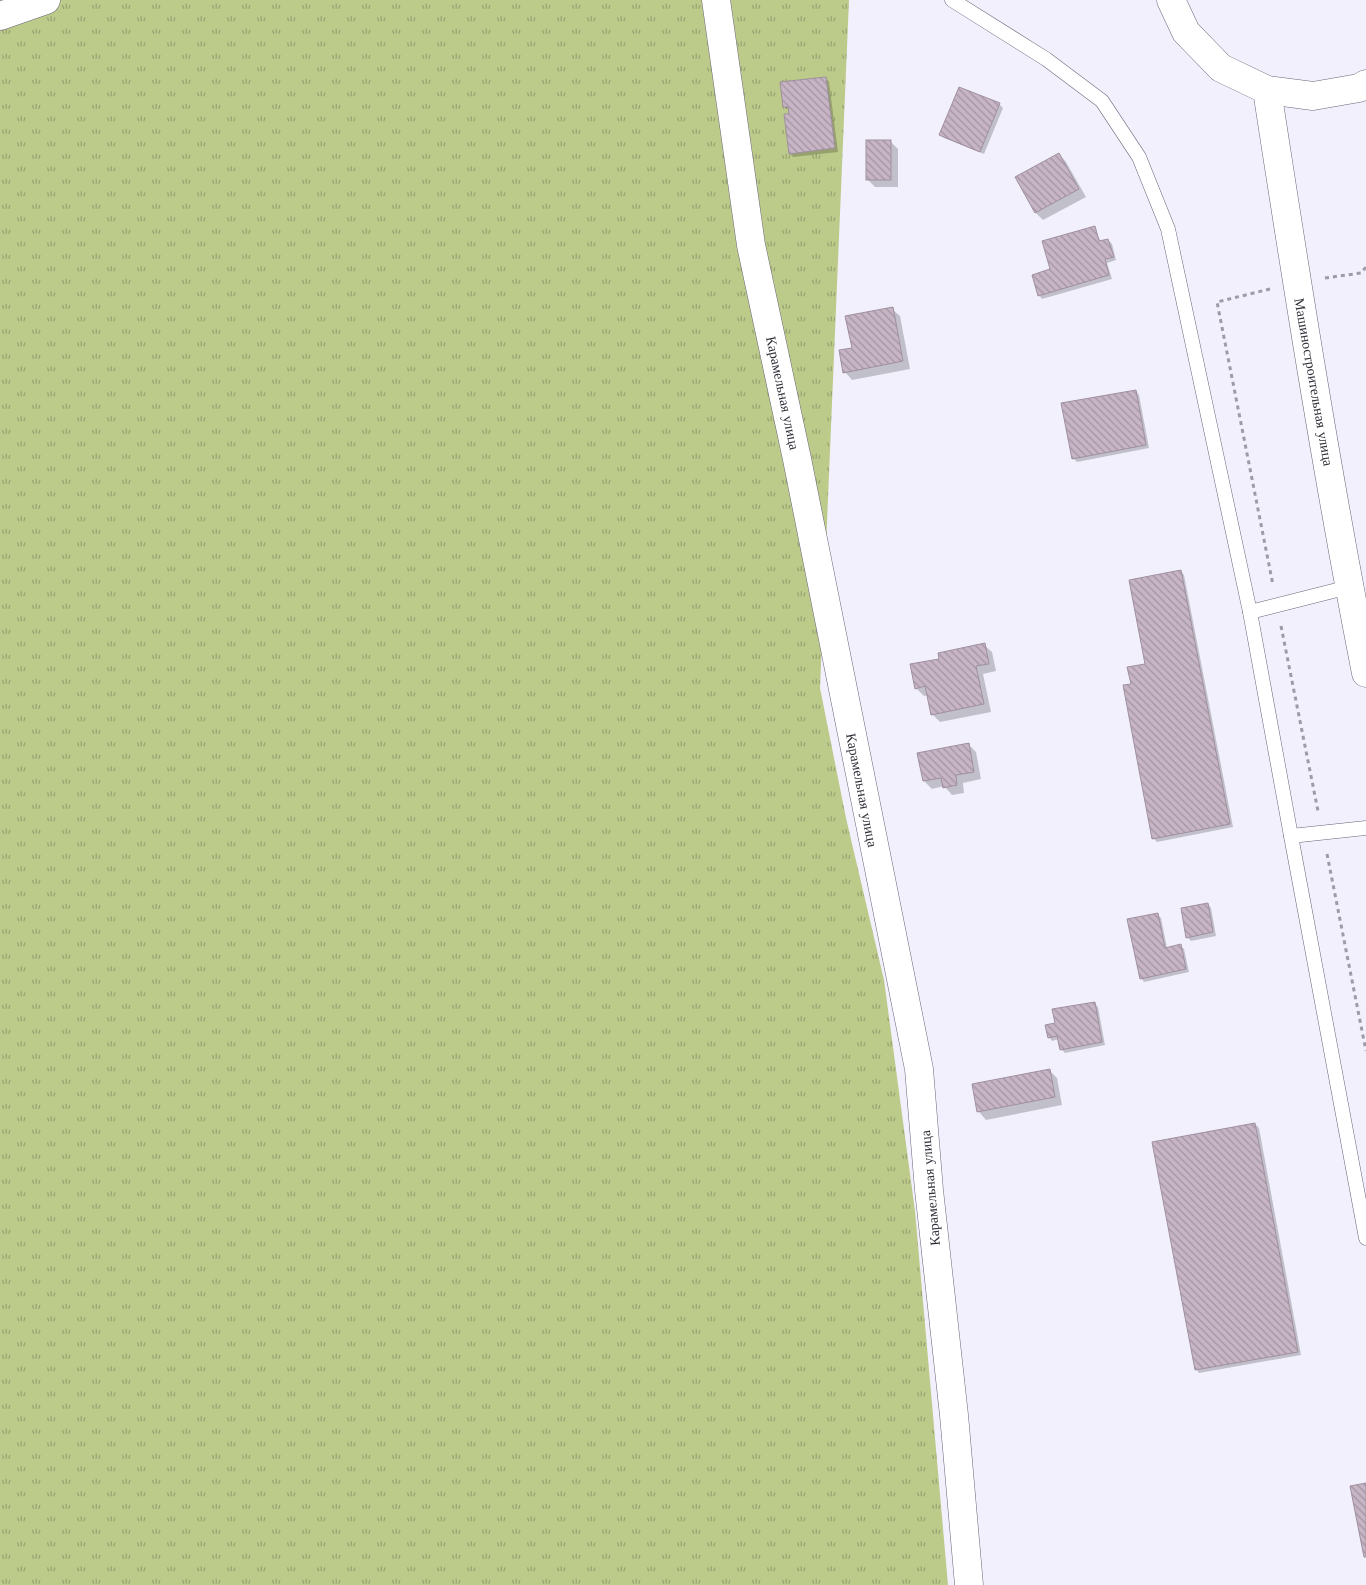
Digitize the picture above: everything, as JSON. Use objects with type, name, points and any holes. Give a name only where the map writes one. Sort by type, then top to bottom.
[{"type":"street","points":[[0,16],[46,0]]},
{"type":"street","name":"Карамельная улица","points":[[716,0],[751,245],[797,459],[919,1069],[929,1190],[954,1415],[969,1585]]},
{"type":"street","points":[[1171,0],[1186,32],[1221,68],[1267,90],[1313,96],[1359,88],[1366,84]]},
{"type":"street","name":"Машиностроительная улица","points":[[1267,90],[1297,282],[1349,587],[1366,673]]},
{"type":"lane","points":[[952,0],[1046,60],[1102,101],[1139,156],[1168,229],[1250,612],[1366,1238]]},
{"type":"lane","points":[[1250,612],[1349,587]]},
{"type":"lane","points":[[1291,836],[1366,828]]},
{"type":"green space","points":[[0,0],[849,0],[820,688],[846,818],[884,980],[915,1211],[948,1585],[0,1585]]},
{"type":"building","points":[[826,77],[835,148],[789,154],[784,114],[789,114],[788,107],[783,107],[780,82]]},
{"type":"building","points":[[959,87],[1000,103],[980,152],[939,135]]},
{"type":"building","points":[[866,140],[891,140],[891,180],[866,180]]},
{"type":"building","points":[[1059,153],[1079,189],[1035,213],[1015,177]]},
{"type":"building","points":[[1095,226],[1099,241],[1108,239],[1114,257],[1105,259],[1109,275],[1038,296],[1032,275],[1050,269],[1042,241]]},
{"type":"building","points":[[893,307],[903,361],[843,373],[839,350],[852,348],[845,316]]},
{"type":"building","points":[[1136,390],[1146,445],[1072,459],[1061,403]]},
{"type":"building","points":[[1181,570],[1230,824],[1152,839],[1123,685],[1131,684],[1127,667],[1145,664],[1129,580]]},
{"type":"building","points":[[985,643],[989,664],[976,666],[984,704],[931,715],[925,686],[915,689],[910,664],[939,659],[938,653]]},
{"type":"building","points":[[969,743],[974,772],[956,775],[957,785],[943,788],[941,778],[923,781],[917,753]]},
{"type":"building","points":[[1208,903],[1213,932],[1186,938],[1181,908]]},
{"type":"building","points":[[1158,913],[1165,948],[1181,944],[1186,969],[1140,979],[1127,919]]},
{"type":"building","points":[[1095,1002],[1102,1042],[1060,1050],[1057,1036],[1048,1038],[1045,1025],[1055,1023],[1052,1009]]},
{"type":"building","points":[[1050,1069],[1055,1097],[977,1112],[972,1084]]},
{"type":"building","points":[[1255,1123],[1298,1352],[1195,1370],[1152,1142]]},
{"type":"building","points":[[1366,1483],[1366,1557],[1364,1557],[1350,1486]]}]
